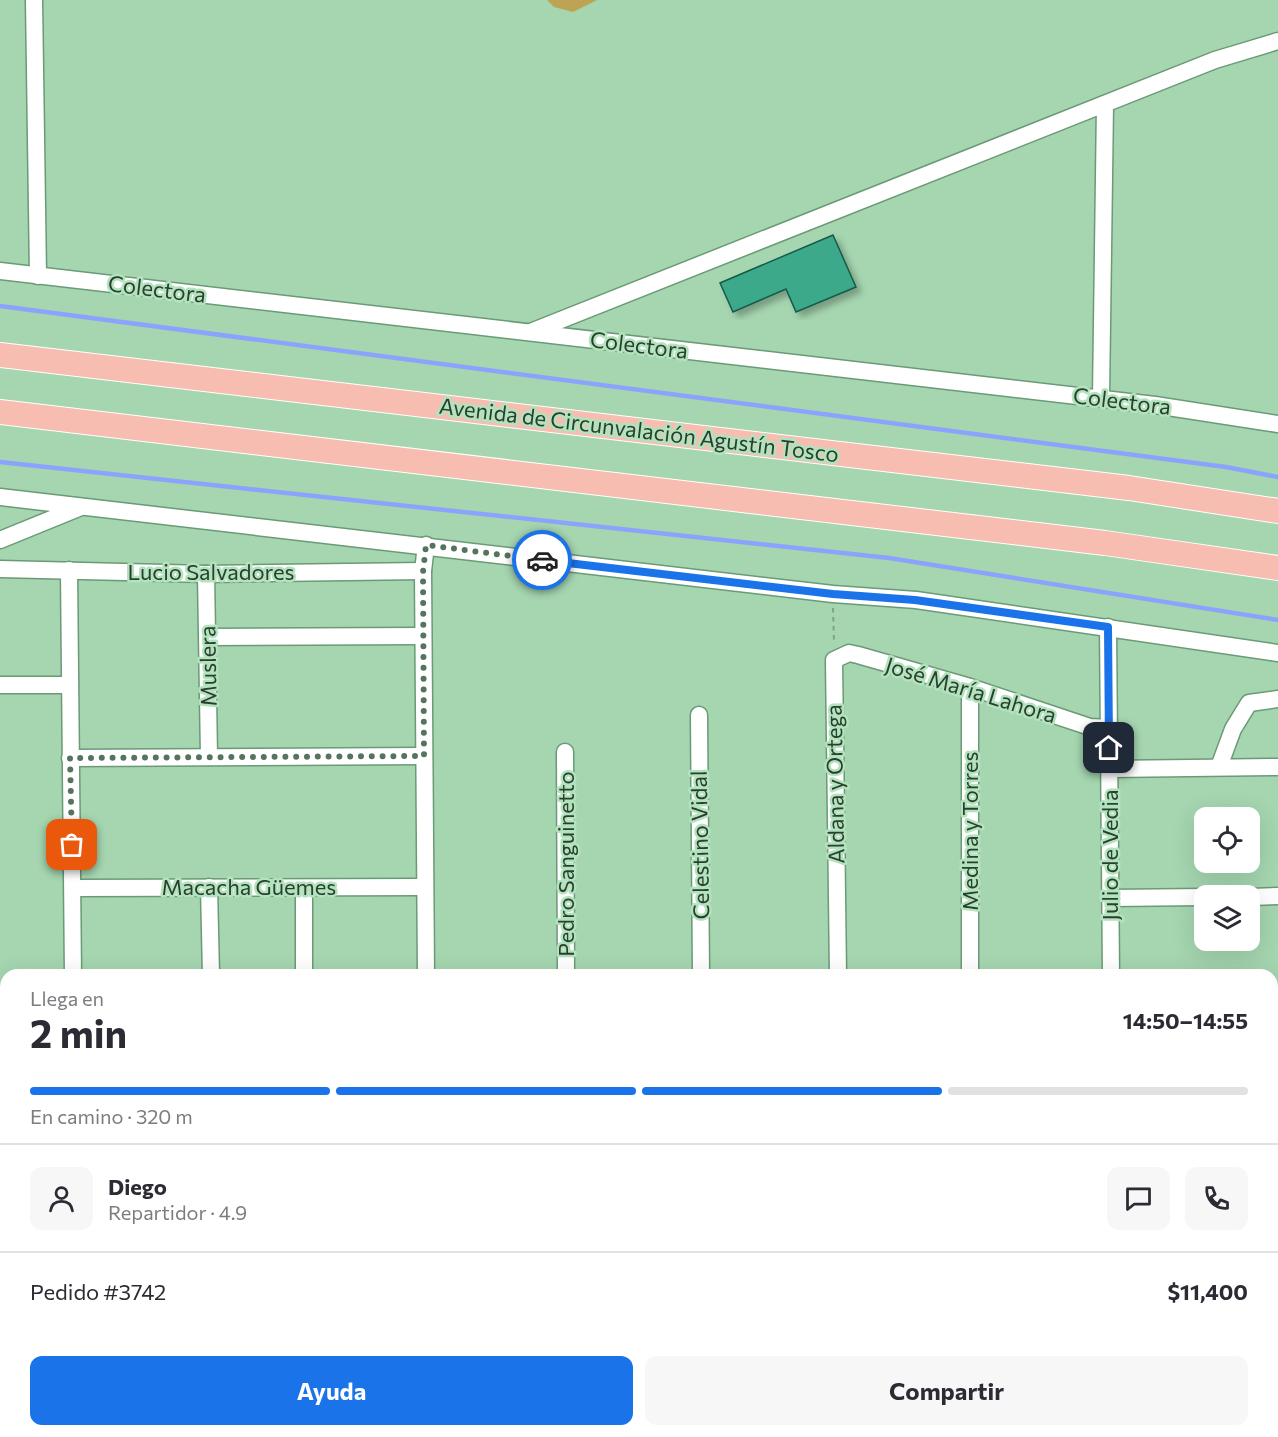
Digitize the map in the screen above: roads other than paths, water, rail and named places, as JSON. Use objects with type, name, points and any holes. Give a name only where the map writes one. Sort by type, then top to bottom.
[{"type":"highway","name":"Avenida de Circunvalación Agustín Tosco","points":[[0,355],[1129,488],[1278,511]]},
{"type":"highway","points":[[0,412],[1105,543],[1278,568]]},
{"type":"highway","points":[[0,428],[188,435]]},
{"type":"street","points":[[34,0],[38,276]]},
{"type":"street","points":[[529,333],[1215,60],[1278,41]]},
{"type":"street","points":[[1101,398],[1105,104]]},
{"type":"street","name":"Colectora","points":[[0,271],[1101,398],[1278,424]]},
{"type":"street","points":[[0,497],[833,594],[915,600],[1278,653]]},
{"type":"street","points":[[0,540],[84,506]]},
{"type":"street","points":[[426,545],[423,572],[426,969]]},
{"type":"street","name":"Lucio Salvadores","points":[[0,569],[206,574],[423,572]]},
{"type":"street","points":[[69,570],[74,969]]},
{"type":"street","name":"Muslera","points":[[206,574],[209,758]]},
{"type":"street","name":"Julio de Vedia","points":[[1108,627],[1111,969]]},
{"type":"street","points":[[208,637],[423,636]]},
{"type":"street","name":"José María Lahora","points":[[834,660],[849,654],[858,655],[969,687],[1090,727],[1109,728]]},
{"type":"street","name":"Aldana y Ortega","points":[[834,660],[838,969]]},
{"type":"street","points":[[0,685],[70,685]]},
{"type":"street","name":"Medina y Torres","points":[[969,687],[970,969]]},
{"type":"street","points":[[1219,767],[1233,729],[1249,703],[1278,699]]},
{"type":"street","name":"Celestino Vidal","points":[[699,715],[701,969]]},
{"type":"street","name":"Pedro Sanguinetto","points":[[565,752],[566,969]]},
{"type":"street","points":[[70,758],[424,756]]},
{"type":"street","points":[[1110,769],[1278,767]]},
{"type":"street","points":[[209,887],[211,969]]},
{"type":"street","name":"Macacha Güemes","points":[[73,888],[424,887]]},
{"type":"street","points":[[304,888],[304,969]]},
{"type":"street","points":[[1260,897],[1278,896]]},
{"type":"street","points":[[1110,898],[1194,897]]},
{"type":"waterway","points":[[0,306],[1226,467],[1278,477]]},
{"type":"waterway","points":[[0,462],[889,558],[1278,620]]}]
